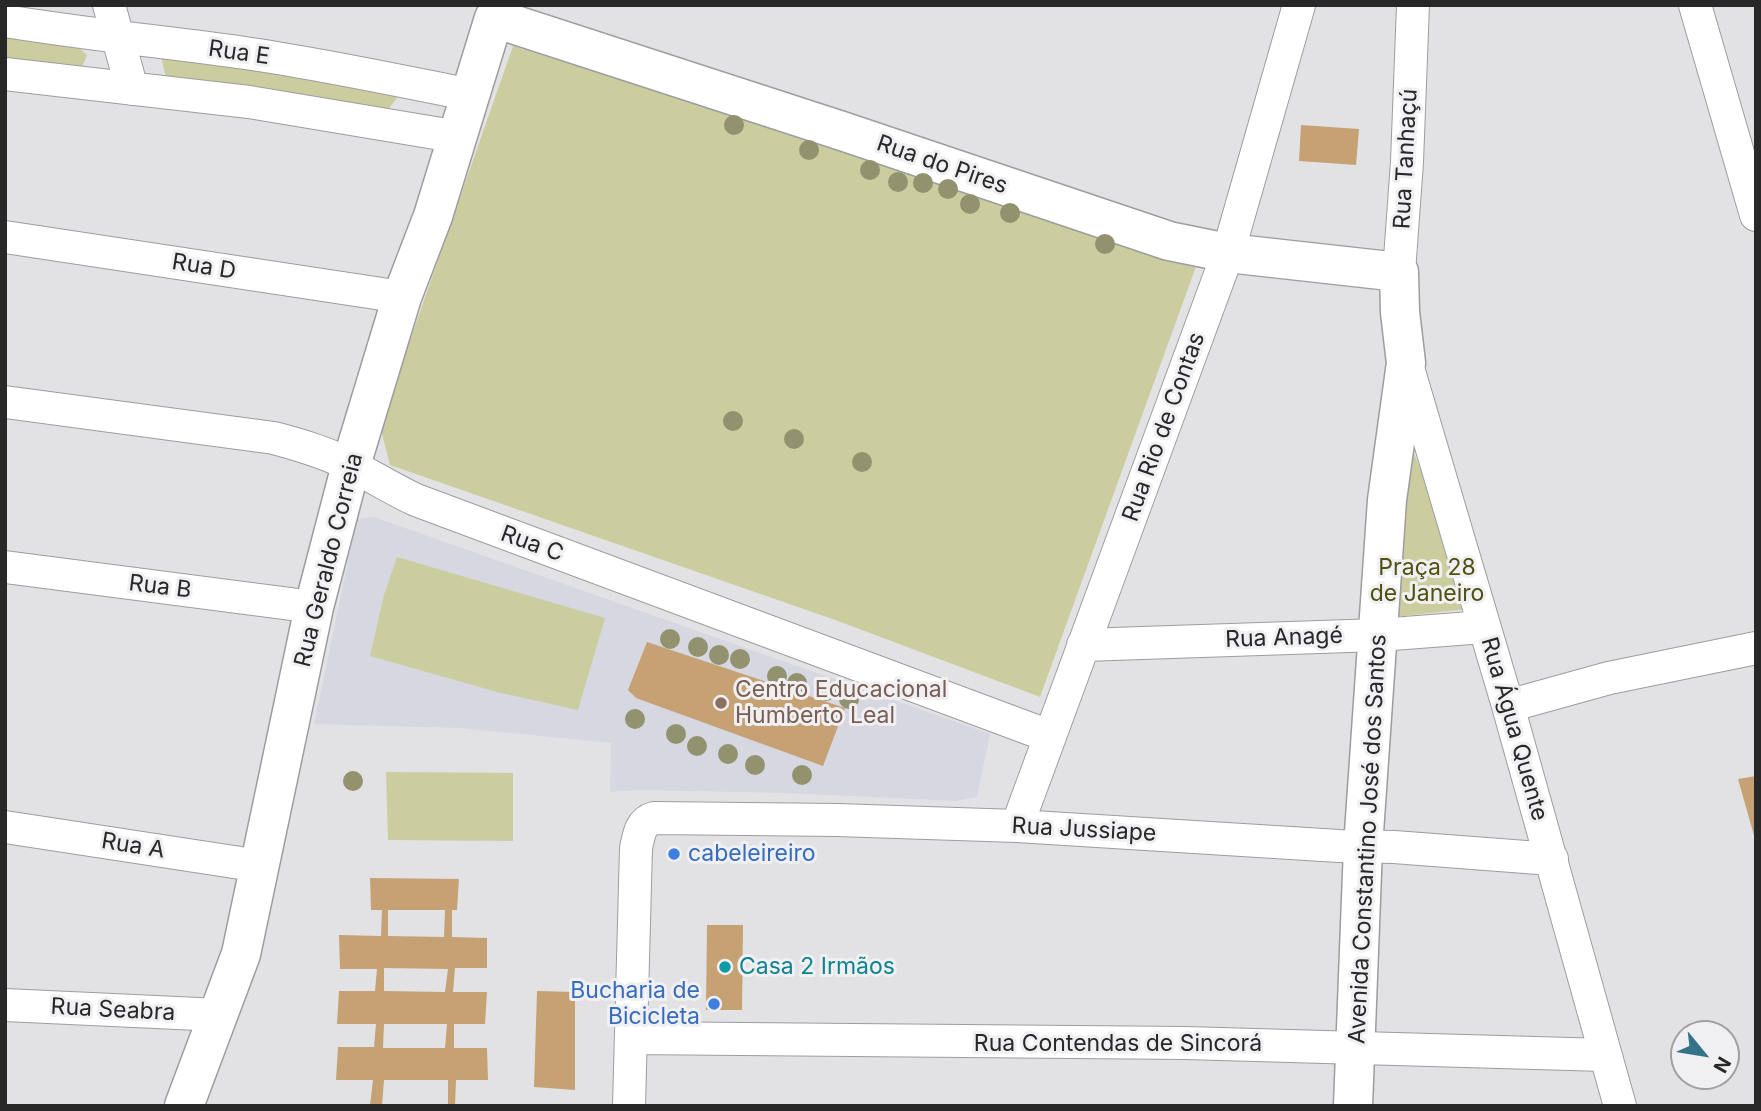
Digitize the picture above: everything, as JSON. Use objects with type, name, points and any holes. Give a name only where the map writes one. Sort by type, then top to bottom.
[{"type":"street","points":[[109,5],[132,89]]},
{"type":"street","name":"Rua Tanhaçú","points":[[1400,312],[1399,272],[1407,162],[1413,5]]},
{"type":"street","points":[[1695,5],[1756,215]]},
{"type":"street","name":"Rua do Pires","points":[[495,12],[1168,241],[1228,253],[1399,272]]},
{"type":"street","name":"Rua Geraldo Correia","points":[[184,1106],[242,954],[314,607],[351,465],[402,297],[459,137],[495,12]]},
{"type":"street","name":"Rua Rio de Contas","points":[[1017,826],[1228,253],[1297,14]]},
{"type":"street","name":"Rua E","points":[[5,21],[341,68],[471,94]]},
{"type":"street","name":"Rua E","points":[[5,74],[249,102],[459,137]]},
{"type":"street","name":"Rua D","points":[[5,237],[402,297]]},
{"type":"street","name":"Rua Água Quente","points":[[1400,312],[1406,363],[1508,706],[1620,1106]]},
{"type":"street","name":"Avenida Constantino José dos Santos","points":[[1353,1106],[1363,847],[1388,500],[1406,363]]},
{"type":"street","name":"Rua C","points":[[5,402],[274,438],[297,444],[351,465],[387,487],[416,500],[1049,736]]},
{"type":"street","name":"Rua B","points":[[5,567],[314,607]]},
{"type":"street","name":"Rua Anagé","points":[[1083,645],[1379,635],[1484,626]]},
{"type":"street","points":[[1508,706],[1609,678],[1756,648]]},
{"type":"street","name":"Rua Jussiape","points":[[631,1038],[636,848],[642,825],[654,818],[1017,826],[1552,859]]},
{"type":"street","name":"Rua A","points":[[5,827],[260,866]]},
{"type":"street","name":"Rua Seabra","points":[[5,1005],[220,1015]]},
{"type":"street","points":[[629,1106],[631,1038]]},
{"type":"street","name":"Rua Contendas de Sincorá","points":[[631,1038],[1185,1043],[1605,1055]]},
{"type":"shaded area","points":[[374,517],[990,734],[977,797],[956,801],[785,793],[639,790],[610,792],[611,743],[460,728],[314,724],[357,519]]},
{"type":"green space","points":[[5,33],[75,44],[87,55],[80,72],[5,63]]},
{"type":"green space","points":[[513,46],[1198,261],[1040,697],[838,621],[390,465],[380,426]]},
{"type":"green space","points":[[161,56],[388,87],[397,98],[383,116],[166,78]]},
{"type":"green space","name":"Praça 28 de Janeiro","points":[[1409,442],[1427,484],[1467,609],[1393,617]]},
{"type":"green space","points":[[397,557],[605,618],[578,710],[497,692],[370,656],[384,595]]},
{"type":"green space","points":[[386,772],[513,773],[513,841],[388,840]]},
{"type":"building","points":[[1301,125],[1359,129],[1356,165],[1299,161]]},
{"type":"building","points":[[647,642],[845,708],[823,766],[636,698],[628,690]]},
{"type":"building","points":[[1756,776],[1756,839],[1755,839],[1738,779]]},
{"type":"building","points":[[370,878],[459,879],[457,910],[452,910],[452,937],[487,938],[487,968],[455,968],[453,992],[487,992],[485,1024],[454,1024],[454,1048],[487,1048],[488,1080],[456,1080],[455,1106],[448,1106],[448,1080],[384,1080],[382,1106],[370,1106],[373,1080],[336,1080],[338,1047],[374,1047],[376,1024],[337,1024],[339,991],[375,991],[377,969],[340,969],[339,935],[381,936],[382,910],[371,910]],"holes":[[[388,910],[445,910],[444,937],[388,936]],[[384,968],[448,969],[445,992],[384,991]],[[384,1024],[447,1024],[445,1048],[383,1048]]]},
{"type":"building","name":"Casa 2 Irmãos","points":[[707,925],[743,925],[742,1010],[706,1010]]},
{"type":"building","points":[[537,991],[575,992],[575,1090],[534,1087]]},
{"type":"place","name":"Centro Educacional Humberto Leal","points":[[721,703]]},
{"type":"place","name":"cabeleireiro","points":[[674,854]]},
{"type":"place","name":"Casa 2 Irmãos","points":[[725,967]]},
{"type":"place","name":"Bucharia de Bicicleta","points":[[714,1004]]}]
